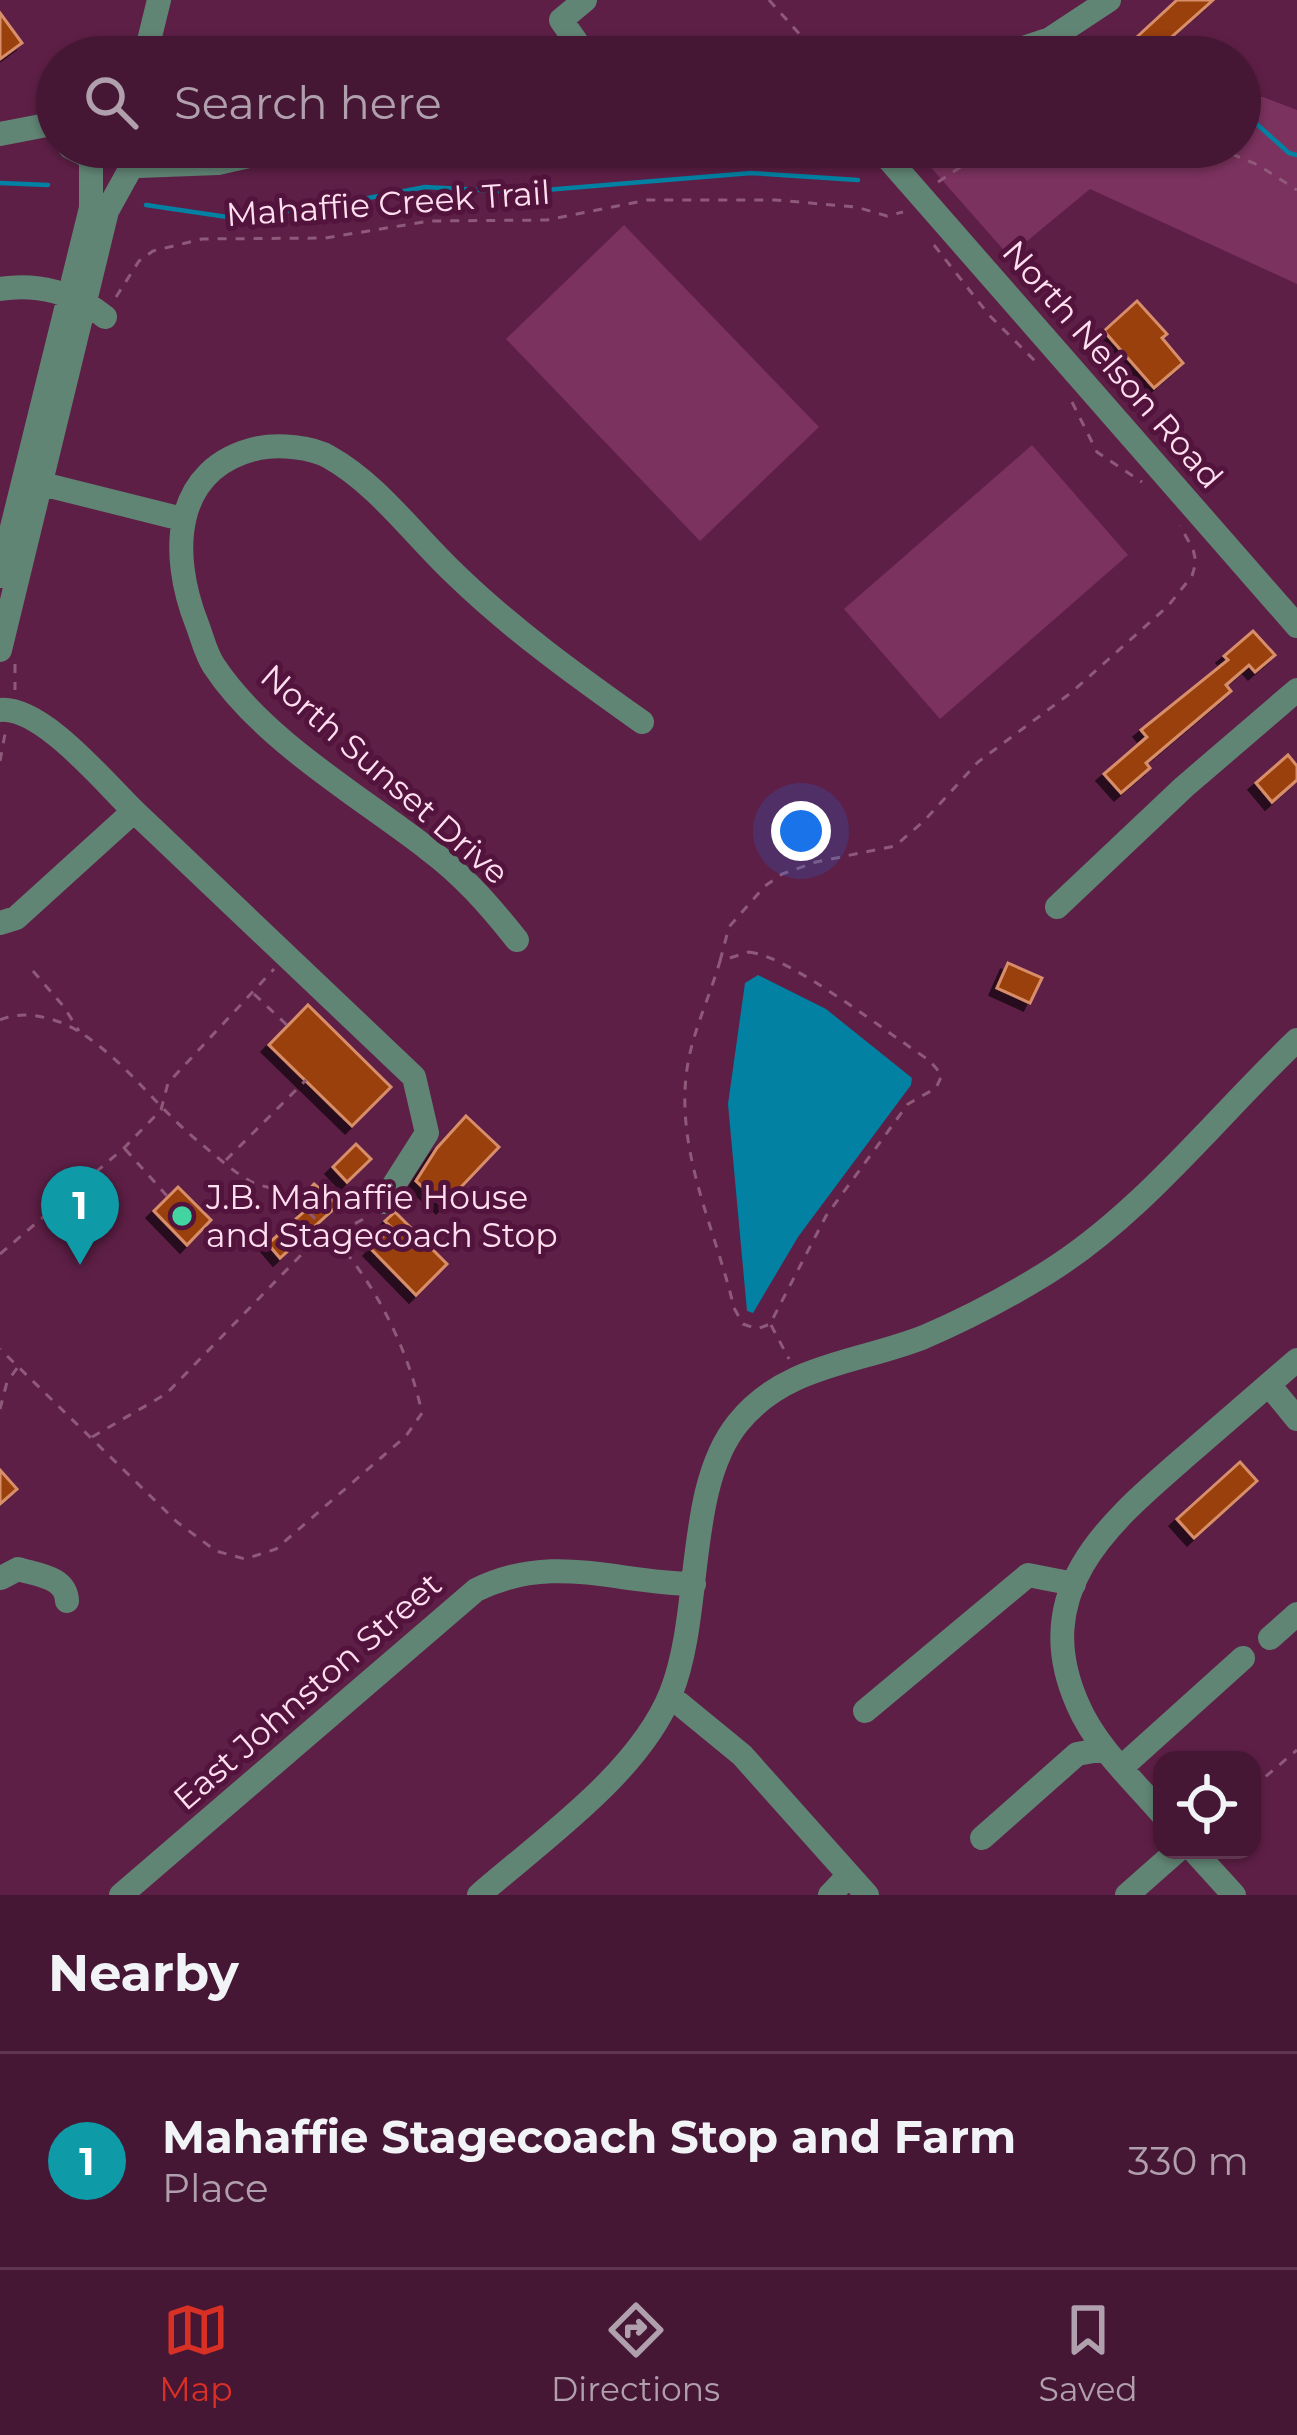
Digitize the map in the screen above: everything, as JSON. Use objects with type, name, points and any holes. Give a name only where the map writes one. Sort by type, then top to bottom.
[{"type":"street","points":[[133,36],[142,0]]},
{"type":"street","points":[[151,36],[160,0]]},
{"type":"street","points":[[572,36],[561,20],[585,0]]},
{"type":"street","points":[[1055,36],[1109,0]]},
{"type":"street","points":[[4,133],[36,127]]},
{"type":"street","points":[[4,133],[36,138]]},
{"type":"street","points":[[84,168],[91,208],[87,305]]},
{"type":"street","points":[[0,576],[87,305],[107,212],[134,168]]},
{"type":"street","name":"North Nelson Road","points":[[897,168],[1297,626]]},
{"type":"street","points":[[0,289],[26,287],[87,305]]},
{"type":"street","points":[[32,481],[182,519],[200,482],[228,455],[273,445],[327,455],[375,493],[456,576],[547,655],[641,722]]},
{"type":"street","points":[[0,650],[32,481]]},
{"type":"street","name":"North Sunset Drive","points":[[182,519],[179,561],[191,610],[213,664],[262,719],[479,893],[517,940]]},
{"type":"street","points":[[1057,907],[1297,689]]},
{"type":"street","points":[[3,719],[10,709],[45,725],[414,1077],[427,1133],[383,1202]]},
{"type":"street","points":[[0,923],[16,918],[134,812]]},
{"type":"street","points":[[479,1895],[621,1768],[670,1696],[686,1638],[708,1489],[719,1453],[754,1406],[797,1376],[922,1338],[988,1308],[1051,1270],[1126,1210],[1297,1040]]},
{"type":"street","points":[[1153,1804],[1113,1758],[1076,1701],[1064,1643],[1073,1584],[1105,1529],[1297,1360]]},
{"type":"street","points":[[1269,1384],[1297,1419]]},
{"type":"street","points":[[2,1578],[18,1569],[57,1581],[66,1589],[68,1601]]},
{"type":"street","name":"East Johnston Street","points":[[121,1895],[476,1590],[514,1574],[555,1569],[694,1584]]},
{"type":"street","points":[[865,1711],[1028,1575],[1073,1584]]},
{"type":"street","points":[[1270,1638],[1297,1614]]},
{"type":"street","points":[[982,1838],[1077,1754],[1113,1758],[1244,1658]]},
{"type":"street","points":[[670,1696],[742,1755],[867,1895]]},
{"type":"street","points":[[1126,1895],[1168,1859]]},
{"type":"street","points":[[1201,1859],[1234,1895]]},
{"type":"street","points":[[830,1895],[849,1875]]},
{"type":"path","points":[[769,0],[801,36]]},
{"type":"path","points":[[1261,167],[1297,190]]},
{"type":"path","name":"Mahaffie Creek Trail","points":[[87,305],[153,251],[202,239],[325,238],[430,221],[547,220],[619,203],[669,199],[775,200],[856,207],[894,216],[962,168]]},
{"type":"path","points":[[934,245],[989,315],[1042,368]]},
{"type":"path","points":[[1070,399],[1096,452],[1143,483]]},
{"type":"path","points":[[770,1324],[751,1328],[737,1317],[688,1146],[687,1069],[729,927],[765,886],[816,862],[895,846],[978,762],[1072,692],[1168,606],[1192,576],[1196,562],[1178,523]]},
{"type":"path","points":[[0,761],[3,719]]},
{"type":"path","points":[[720,961],[749,952],[764,956],[835,996],[929,1060],[942,1075],[935,1088],[908,1104],[826,1216],[770,1324]]},
{"type":"path","points":[[0,1255],[161,1110],[168,1083],[286,955]]},
{"type":"path","points":[[33,971],[79,1031]]},
{"type":"path","points":[[253,994],[287,1026]]},
{"type":"path","points":[[0,1020],[8,1016],[49,1018],[79,1031],[123,1067],[161,1110],[251,1182],[284,1193],[332,1235],[367,1282],[396,1336],[414,1375],[422,1413],[406,1436],[275,1549],[245,1559],[216,1551],[177,1522],[0,1349]]},
{"type":"path","points":[[225,1161],[306,1080]]},
{"type":"path","points":[[124,1148],[168,1197]]},
{"type":"path","points":[[90,1438],[166,1394],[304,1252],[368,1217],[383,1202]]},
{"type":"path","points":[[770,1324],[797,1376]]},
{"type":"path","points":[[0,1409],[7,1382],[18,1367]]},
{"type":"path","points":[[1261,1780],[1297,1750]]},
{"type":"shaded area","points":[[1261,97],[1297,110],[1297,284],[1090,189],[1009,256],[931,168],[1261,168]]},
{"type":"shaded area","points":[[624,225],[819,427],[700,541],[506,339]]},
{"type":"shaded area","points":[[1032,445],[1128,555],[940,719],[844,609]]},
{"type":"water","points":[[758,975],[826,1009],[912,1078],[798,1237],[753,1313],[747,1311],[728,1104],[745,983]]},
{"type":"building","points":[[1177,0],[1213,0],[1173,36],[1138,36]]},
{"type":"building","points":[[0,13],[22,43],[0,59]]},
{"type":"building","points":[[1137,301],[1167,334],[1162,338],[1183,363],[1154,388],[1104,331]]},
{"type":"building","points":[[1253,631],[1275,655],[1255,672],[1249,665],[1226,685],[1231,691],[1146,763],[1150,768],[1121,793],[1104,774],[1147,737],[1141,730],[1228,660],[1224,656]]},
{"type":"building","points":[[1288,755],[1297,766],[1297,780],[1272,802],[1256,783]]},
{"type":"building","points":[[1008,963],[1042,978],[1030,1003],[997,988]]},
{"type":"building","points":[[308,1005],[391,1087],[352,1126],[269,1045]]},
{"type":"building","points":[[466,1116],[499,1147],[443,1206],[416,1181]]},
{"type":"building","points":[[356,1144],[371,1159],[347,1182],[333,1167]]},
{"type":"building","points":[[314,1184],[338,1205],[280,1258],[268,1244],[307,1209],[299,1201]]},
{"type":"building","name":"J.B. Mahaffie House and Stagecoach Stop","points":[[178,1187],[211,1220],[187,1245],[154,1211]]},
{"type":"building","points":[[395,1212],[447,1264],[416,1295],[371,1249],[391,1227],[385,1221]]},
{"type":"building","points":[[1240,1462],[1257,1481],[1194,1538],[1177,1519]]},
{"type":"building","points":[[0,1470],[17,1489],[0,1504]]},
{"type":"waterway","points":[[1261,128],[1297,155]]},
{"type":"waterway","points":[[146,205],[234,218],[425,187],[521,192],[751,173],[858,180]]},
{"type":"waterway","points":[[0,183],[48,185]]},
{"type":"place","name":"J.B. Mahaffie House and Stagecoach Stop","points":[[182,1216]]},
{"type":"place","name":"Mahaffie Stagecoach Stop and Farm","points":[[80,1265]]}]
